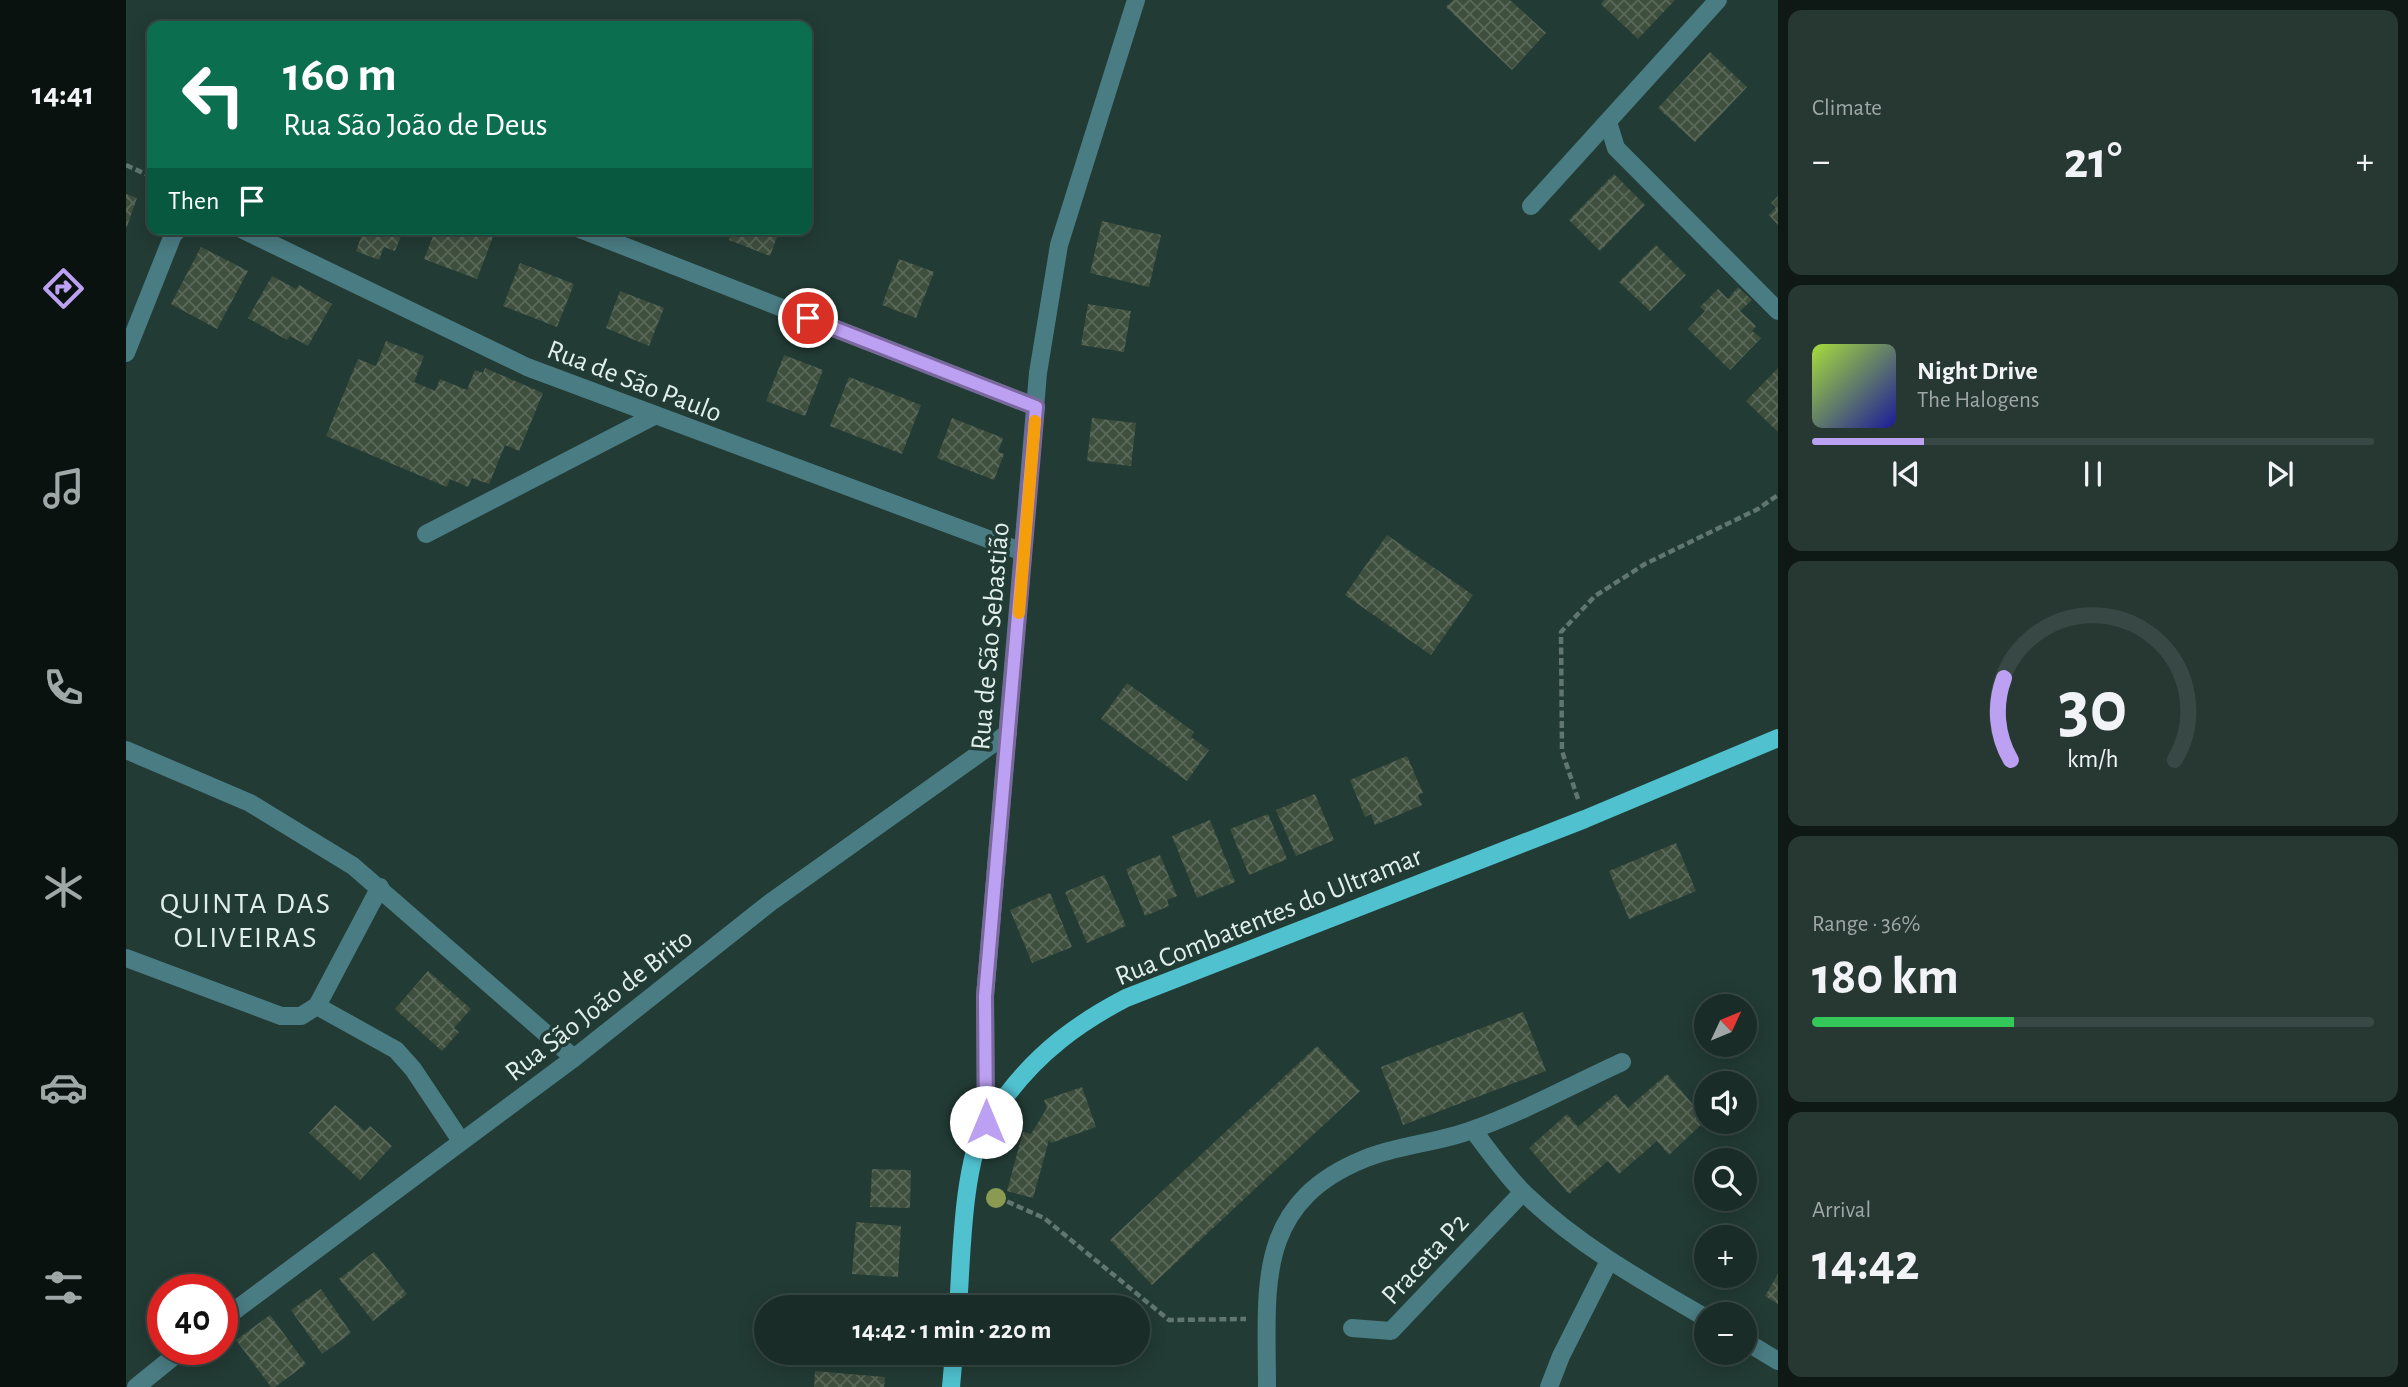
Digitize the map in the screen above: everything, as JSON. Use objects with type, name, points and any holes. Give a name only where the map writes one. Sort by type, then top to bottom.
[{"type":"main road","name":"Rua Combatentes do Ultramar","points":[[959,1295],[970,1185],[986,1122],[1020,1077],[1056,1041],[1082,1021],[1126,998],[1585,819],[1778,738]]},
{"type":"main road","points":[[951,1387],[953,1365]]},
{"type":"street","name":"Rua de São Sebastião","points":[[986,1122],[985,996],[1038,373],[1059,245],[1136,0]]},
{"type":"street","points":[[1531,206],[1718,0]]},
{"type":"street","points":[[1608,122],[1616,148],[1778,311]]},
{"type":"street","points":[[126,353],[173,235]]},
{"type":"street","name":"Rua de São Paulo","points":[[253,235],[527,367],[1023,552]]},
{"type":"street","points":[[595,235],[1036,407]]},
{"type":"street","points":[[426,534],[654,416]]},
{"type":"street","name":"Rua São João de Brito","points":[[238,1308],[574,1058],[771,902],[1008,733]]},
{"type":"street","points":[[126,750],[250,803],[353,866],[574,1058]]},
{"type":"street","points":[[126,958],[281,1016],[301,1016],[317,1006],[380,887]]},
{"type":"street","points":[[317,1006],[396,1050],[413,1069],[461,1141]]},
{"type":"street","points":[[1267,1387],[1268,1275],[1282,1227],[1304,1194],[1364,1159],[1473,1130],[1622,1062]]},
{"type":"street","points":[[1473,1130],[1523,1192],[1609,1261],[1694,1311]]},
{"type":"street","name":"Praceta P2","points":[[1352,1328],[1391,1331],[1523,1192]]},
{"type":"street","points":[[1549,1387],[1560,1356],[1609,1261]]},
{"type":"street","points":[[1757,1348],[1778,1361]]},
{"type":"street","points":[[136,1387],[163,1365]]},
{"type":"path","points":[[126,165],[147,175]]},
{"type":"path","points":[[1585,819],[1562,751],[1561,632],[1595,596],[1645,564],[1758,509],[1778,495]]},
{"type":"path","points":[[970,1185],[1044,1218],[1169,1320],[1268,1319]]},
{"type":"building","points":[[1453,0],[1510,0],[1546,33],[1512,70],[1446,7]]},
{"type":"building","points":[[1604,0],[1675,0],[1638,39],[1601,4]]},
{"type":"building","points":[[1710,52],[1747,87],[1695,142],[1658,108]]},
{"type":"building","points":[[1614,174],[1645,205],[1600,251],[1569,220]]},
{"type":"building","points":[[126,194],[137,198],[126,229]]},
{"type":"building","points":[[1778,196],[1778,225],[1769,215],[1776,207],[1771,203]]},
{"type":"building","points":[[1102,221],[1161,235],[1149,287],[1090,273]]},
{"type":"building","points":[[362,235],[402,235],[395,251],[384,247],[379,260],[356,251]]},
{"type":"building","points":[[434,235],[494,235],[477,279],[424,259]]},
{"type":"building","points":[[731,235],[778,235],[770,256],[729,240]]},
{"type":"building","points":[[1656,245],[1686,275],[1650,311],[1619,282]]},
{"type":"building","points":[[201,247],[248,271],[217,329],[171,304]]},
{"type":"building","points":[[899,259],[934,272],[916,318],[882,305]]},
{"type":"building","points":[[520,263],[574,284],[557,327],[503,306]]},
{"type":"building","points":[[272,276],[296,289],[299,285],[332,304],[308,346],[290,336],[287,340],[248,318]]},
{"type":"building","points":[[1738,287],[1752,300],[1740,311],[1756,326],[1752,331],[1761,338],[1730,370],[1688,329],[1705,311],[1700,307],[1718,289],[1728,299]]},
{"type":"building","points":[[620,291],[664,308],[649,346],[606,328]]},
{"type":"building","points":[[1088,304],[1131,311],[1124,352],[1081,345]]},
{"type":"building","points":[[386,341],[424,356],[414,382],[435,391],[440,379],[467,390],[475,370],[483,373],[485,368],[543,393],[519,451],[505,445],[489,484],[472,478],[468,487],[450,479],[447,487],[326,436],[358,359],[376,366]]},
{"type":"building","points":[[784,355],[823,370],[805,416],[766,401]]},
{"type":"building","points":[[1778,368],[1778,432],[1746,401]]},
{"type":"building","points":[[849,377],[921,405],[902,454],[830,426]]},
{"type":"building","points":[[952,418],[1003,438],[998,452],[1004,454],[994,480],[937,458]]},
{"type":"building","points":[[1092,418],[1136,423],[1131,466],[1087,461]]},
{"type":"building","points":[[1387,535],[1473,595],[1431,655],[1345,595]]},
{"type":"building","points":[[1127,683],[1194,732],[1191,737],[1209,750],[1187,781],[1101,719]]},
{"type":"building","points":[[1407,756],[1423,793],[1418,795],[1422,805],[1375,825],[1371,814],[1365,817],[1350,780]]},
{"type":"building","points":[[1315,794],[1334,840],[1296,856],[1276,810]]},
{"type":"building","points":[[1268,814],[1287,859],[1249,875],[1230,829]]},
{"type":"building","points":[[1210,820],[1235,882],[1197,898],[1172,836]]},
{"type":"building","points":[[1676,843],[1696,891],[1629,919],[1609,871]]},
{"type":"building","points":[[1160,855],[1177,896],[1167,900],[1169,906],[1145,916],[1126,869]]},
{"type":"building","points":[[1104,875],[1126,926],[1087,943],[1065,892]]},
{"type":"building","points":[[1050,893],[1072,947],[1032,963],[1010,910]]},
{"type":"building","points":[[428,971],[471,1009],[454,1028],[459,1032],[442,1051],[395,1009]]},
{"type":"building","points":[[1523,1012],[1546,1071],[1403,1125],[1381,1067]]},
{"type":"building","points":[[1317,1046],[1360,1091],[1152,1285],[1110,1240]]},
{"type":"building","points":[[1667,1074],[1694,1106],[1694,1131],[1669,1155],[1657,1141],[1619,1174],[1608,1161],[1569,1194],[1529,1148],[1567,1114],[1578,1127],[1616,1094],[1628,1108]]},
{"type":"building","points":[[1082,1087],[1096,1127],[1051,1143],[1049,1140],[1033,1198],[1007,1191],[1023,1132],[1031,1134],[1047,1108],[1044,1100]]},
{"type":"building","points":[[335,1105],[365,1131],[370,1126],[392,1146],[360,1180],[309,1133]]},
{"type":"building","points":[[872,1169],[911,1170],[910,1208],[870,1207]]},
{"type":"building","points":[[856,1222],[901,1226],[898,1277],[852,1274]]},
{"type":"building","points":[[374,1252],[407,1294],[373,1321],[339,1279]]},
{"type":"building","points":[[1778,1274],[1778,1304],[1765,1296]]},
{"type":"building","points":[[321,1289],[351,1333],[322,1354],[291,1310]]},
{"type":"building","points":[[270,1315],[306,1364],[275,1387],[271,1387],[238,1343],[238,1339]]},
{"type":"building","points":[[815,1371],[885,1377],[884,1387],[814,1387]]},
{"type":"slow traffic","points":[[1019,613],[1035,421]]},
{"type":"district","name":"QUINTA DAS OLIVEIRAS","points":[[246,920]]},
{"type":"route","points":[[808,318],[1036,407],[985,996],[986,1122]]}]
